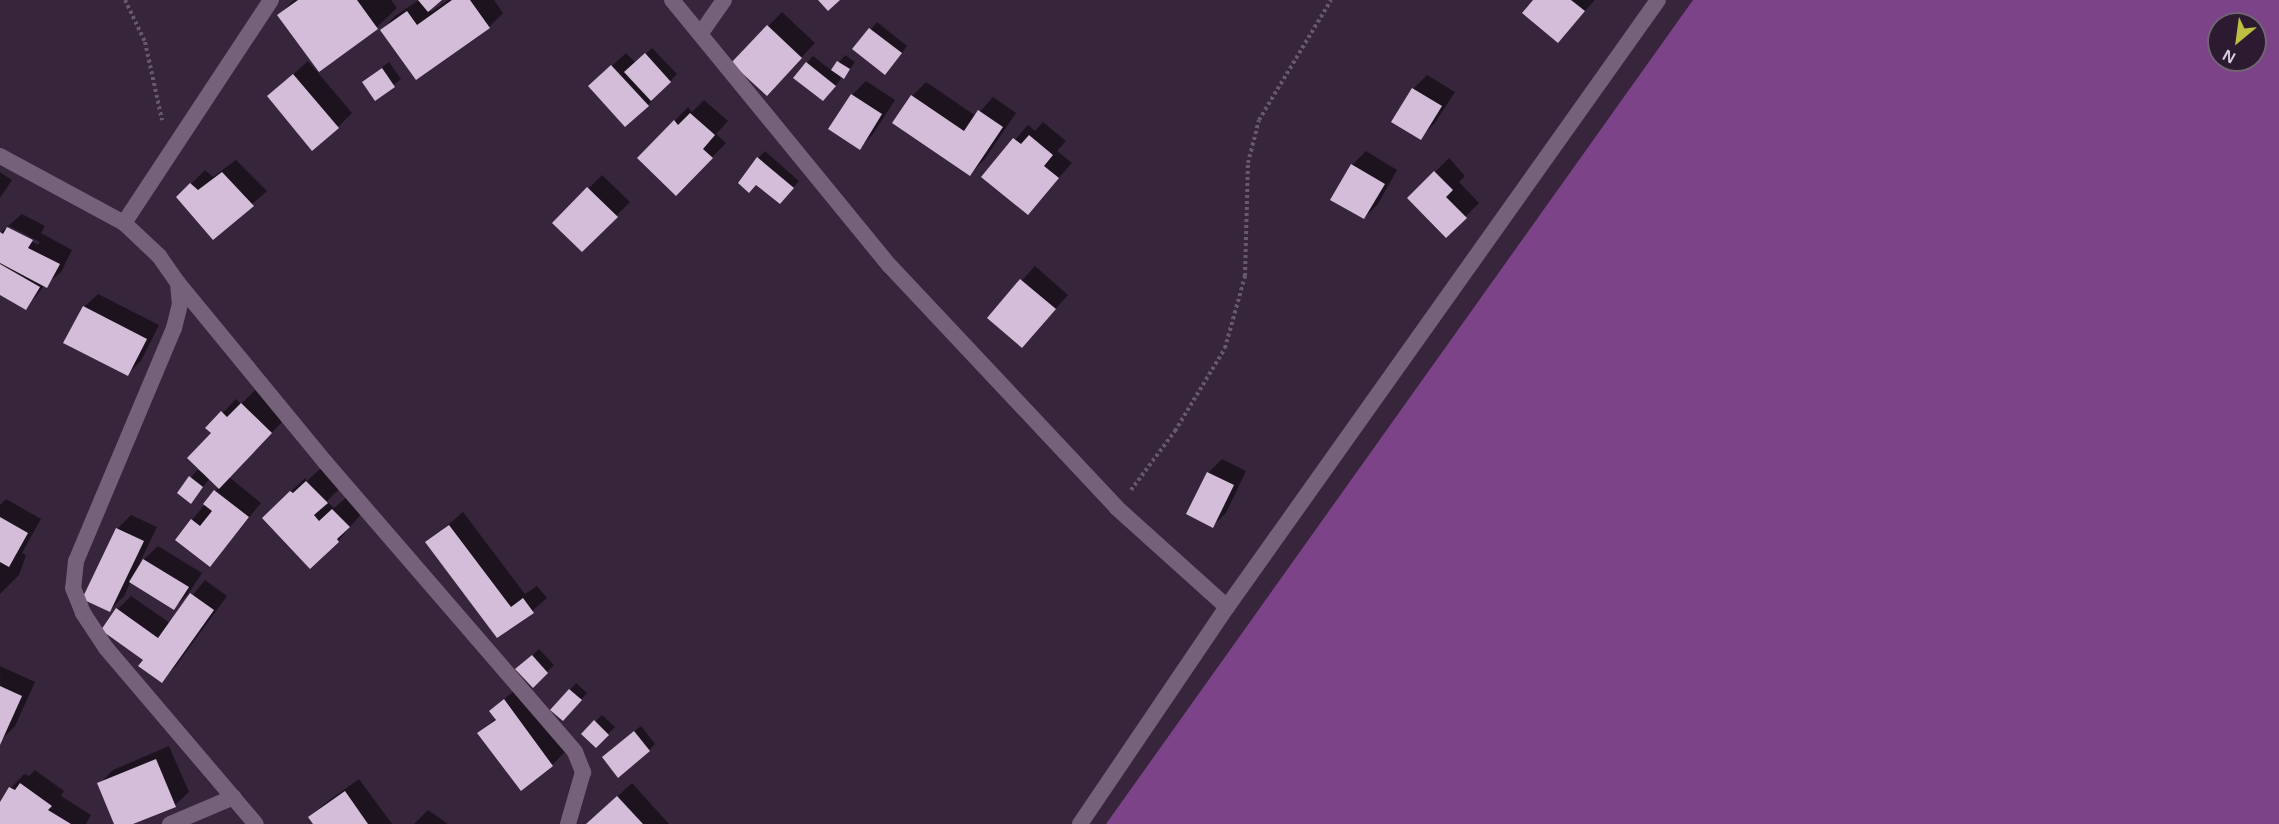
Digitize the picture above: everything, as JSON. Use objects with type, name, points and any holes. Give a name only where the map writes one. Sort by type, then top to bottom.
[{"type":"street","points":[[124,223],[270,0]]},
{"type":"street","points":[[672,0],[890,266],[1118,508],[1227,607]]},
{"type":"street","points":[[701,33],[724,0]]},
{"type":"street","points":[[1080,824],[1227,607],[1658,0]]},
{"type":"street","points":[[0,156],[124,223],[159,256],[178,283],[325,462],[575,752],[583,772],[568,824]]},
{"type":"street","points":[[178,283],[180,304],[174,328],[76,561],[72,588],[83,613],[106,648],[256,824]]},
{"type":"street","points":[[170,824],[234,797]]},
{"type":"path","points":[[125,0],[145,42],[170,156]]},
{"type":"path","points":[[1118,508],[1175,431],[1225,348],[1245,276],[1248,163],[1258,120],[1331,0]]},
{"type":"shaded area","points":[[1693,0],[2279,0],[2279,824],[1106,824]]},
{"type":"building","points":[[298,0],[357,0],[378,29],[319,72],[277,15]]},
{"type":"building","points":[[418,0],[442,0],[428,12]]},
{"type":"building","points":[[452,0],[470,0],[490,28],[416,80],[380,30],[407,11],[417,25]]},
{"type":"building","points":[[818,0],[840,0],[828,11]]},
{"type":"building","points":[[1533,0],[1571,0],[1585,11],[1558,43],[1522,13]]},
{"type":"building","points":[[767,25],[802,58],[767,96],[731,63]]},
{"type":"building","points":[[869,28],[902,53],[885,75],[852,49]]},
{"type":"building","points":[[645,53],[671,82],[651,101],[624,72]]},
{"type":"building","points":[[837,61],[850,69],[844,79],[831,70]]},
{"type":"building","points":[[806,62],[836,86],[823,101],[793,78]]},
{"type":"building","points":[[611,65],[649,106],[625,127],[588,86]]},
{"type":"building","points":[[382,68],[395,87],[375,101],[362,82]]},
{"type":"building","points":[[293,74],[339,128],[312,151],[267,96]]},
{"type":"building","points":[[1412,88],[1442,106],[1421,140],[1391,122]]},
{"type":"building","points":[[851,94],[882,114],[860,150],[828,129]]},
{"type":"building","points":[[911,95],[964,131],[978,110],[1003,127],[970,176],[892,123]]},
{"type":"building","points":[[690,113],[715,135],[703,149],[713,158],[676,196],[637,158],[674,120],[678,125]]},
{"type":"building","points":[[1029,135],[1053,155],[1044,166],[1059,178],[1028,215],[981,177],[1013,138],[1021,144]]},
{"type":"building","points":[[757,157],[794,188],[780,204],[756,185],[749,193],[738,183]]},
{"type":"building","points":[[1351,164],[1385,184],[1364,219],[1330,200]]},
{"type":"building","points":[[1434,171],[1453,190],[1446,197],[1467,218],[1446,238],[1407,198]]},
{"type":"building","points":[[222,172],[254,206],[213,240],[176,197],[190,183],[198,190]]},
{"type":"building","points":[[587,187],[618,217],[582,252],[552,223]]},
{"type":"building","points":[[7,227],[33,240],[28,248],[60,264],[47,288],[0,263],[0,232],[3,234]]},
{"type":"building","points":[[0,264],[40,287],[26,310],[0,295]]},
{"type":"building","points":[[1020,279],[1056,309],[1022,348],[987,318]]},
{"type":"building","points":[[83,306],[147,339],[128,376],[63,343]]},
{"type":"building","points":[[241,403],[272,433],[219,489],[187,458],[211,433],[205,428],[221,411],[227,417]]},
{"type":"building","points":[[1207,472],[1234,485],[1213,528],[1186,514]]},
{"type":"building","points":[[189,476],[203,487],[191,504],[177,493]]},
{"type":"building","points":[[306,481],[328,503],[314,515],[319,521],[332,509],[350,527],[337,539],[339,542],[310,569],[262,518],[290,491],[293,493]]},
{"type":"building","points":[[214,490],[249,517],[210,567],[175,540],[191,519],[200,526],[212,511],[203,504]]},
{"type":"building","points":[[0,517],[28,533],[9,567],[0,562]]},
{"type":"building","points":[[449,525],[511,607],[523,598],[534,613],[497,638],[425,542]]},
{"type":"building","points":[[116,528],[144,541],[110,612],[82,599]]},
{"type":"building","points":[[143,559],[189,587],[174,610],[129,582]]},
{"type":"building","points":[[190,593],[214,610],[162,683],[138,666],[143,660],[101,630],[116,608],[158,638]]},
{"type":"building","points":[[532,655],[548,673],[533,688],[515,669]]},
{"type":"building","points":[[0,686],[22,696],[0,745]]},
{"type":"building","points":[[569,689],[582,700],[563,721],[550,710]]},
{"type":"building","points":[[504,699],[553,766],[521,791],[477,733],[496,720],[489,711]]},
{"type":"building","points":[[594,720],[609,735],[596,748],[581,734]]},
{"type":"building","points":[[634,731],[650,751],[618,778],[602,757]]},
{"type":"building","points":[[156,759],[176,807],[133,824],[114,824],[97,783]]},
{"type":"building","points":[[20,783],[52,806],[48,810],[71,824],[0,824],[0,802],[9,787],[15,790]]},
{"type":"building","points":[[345,791],[368,824],[313,824],[308,817]]},
{"type":"building","points":[[617,796],[643,824],[586,824]]}]
